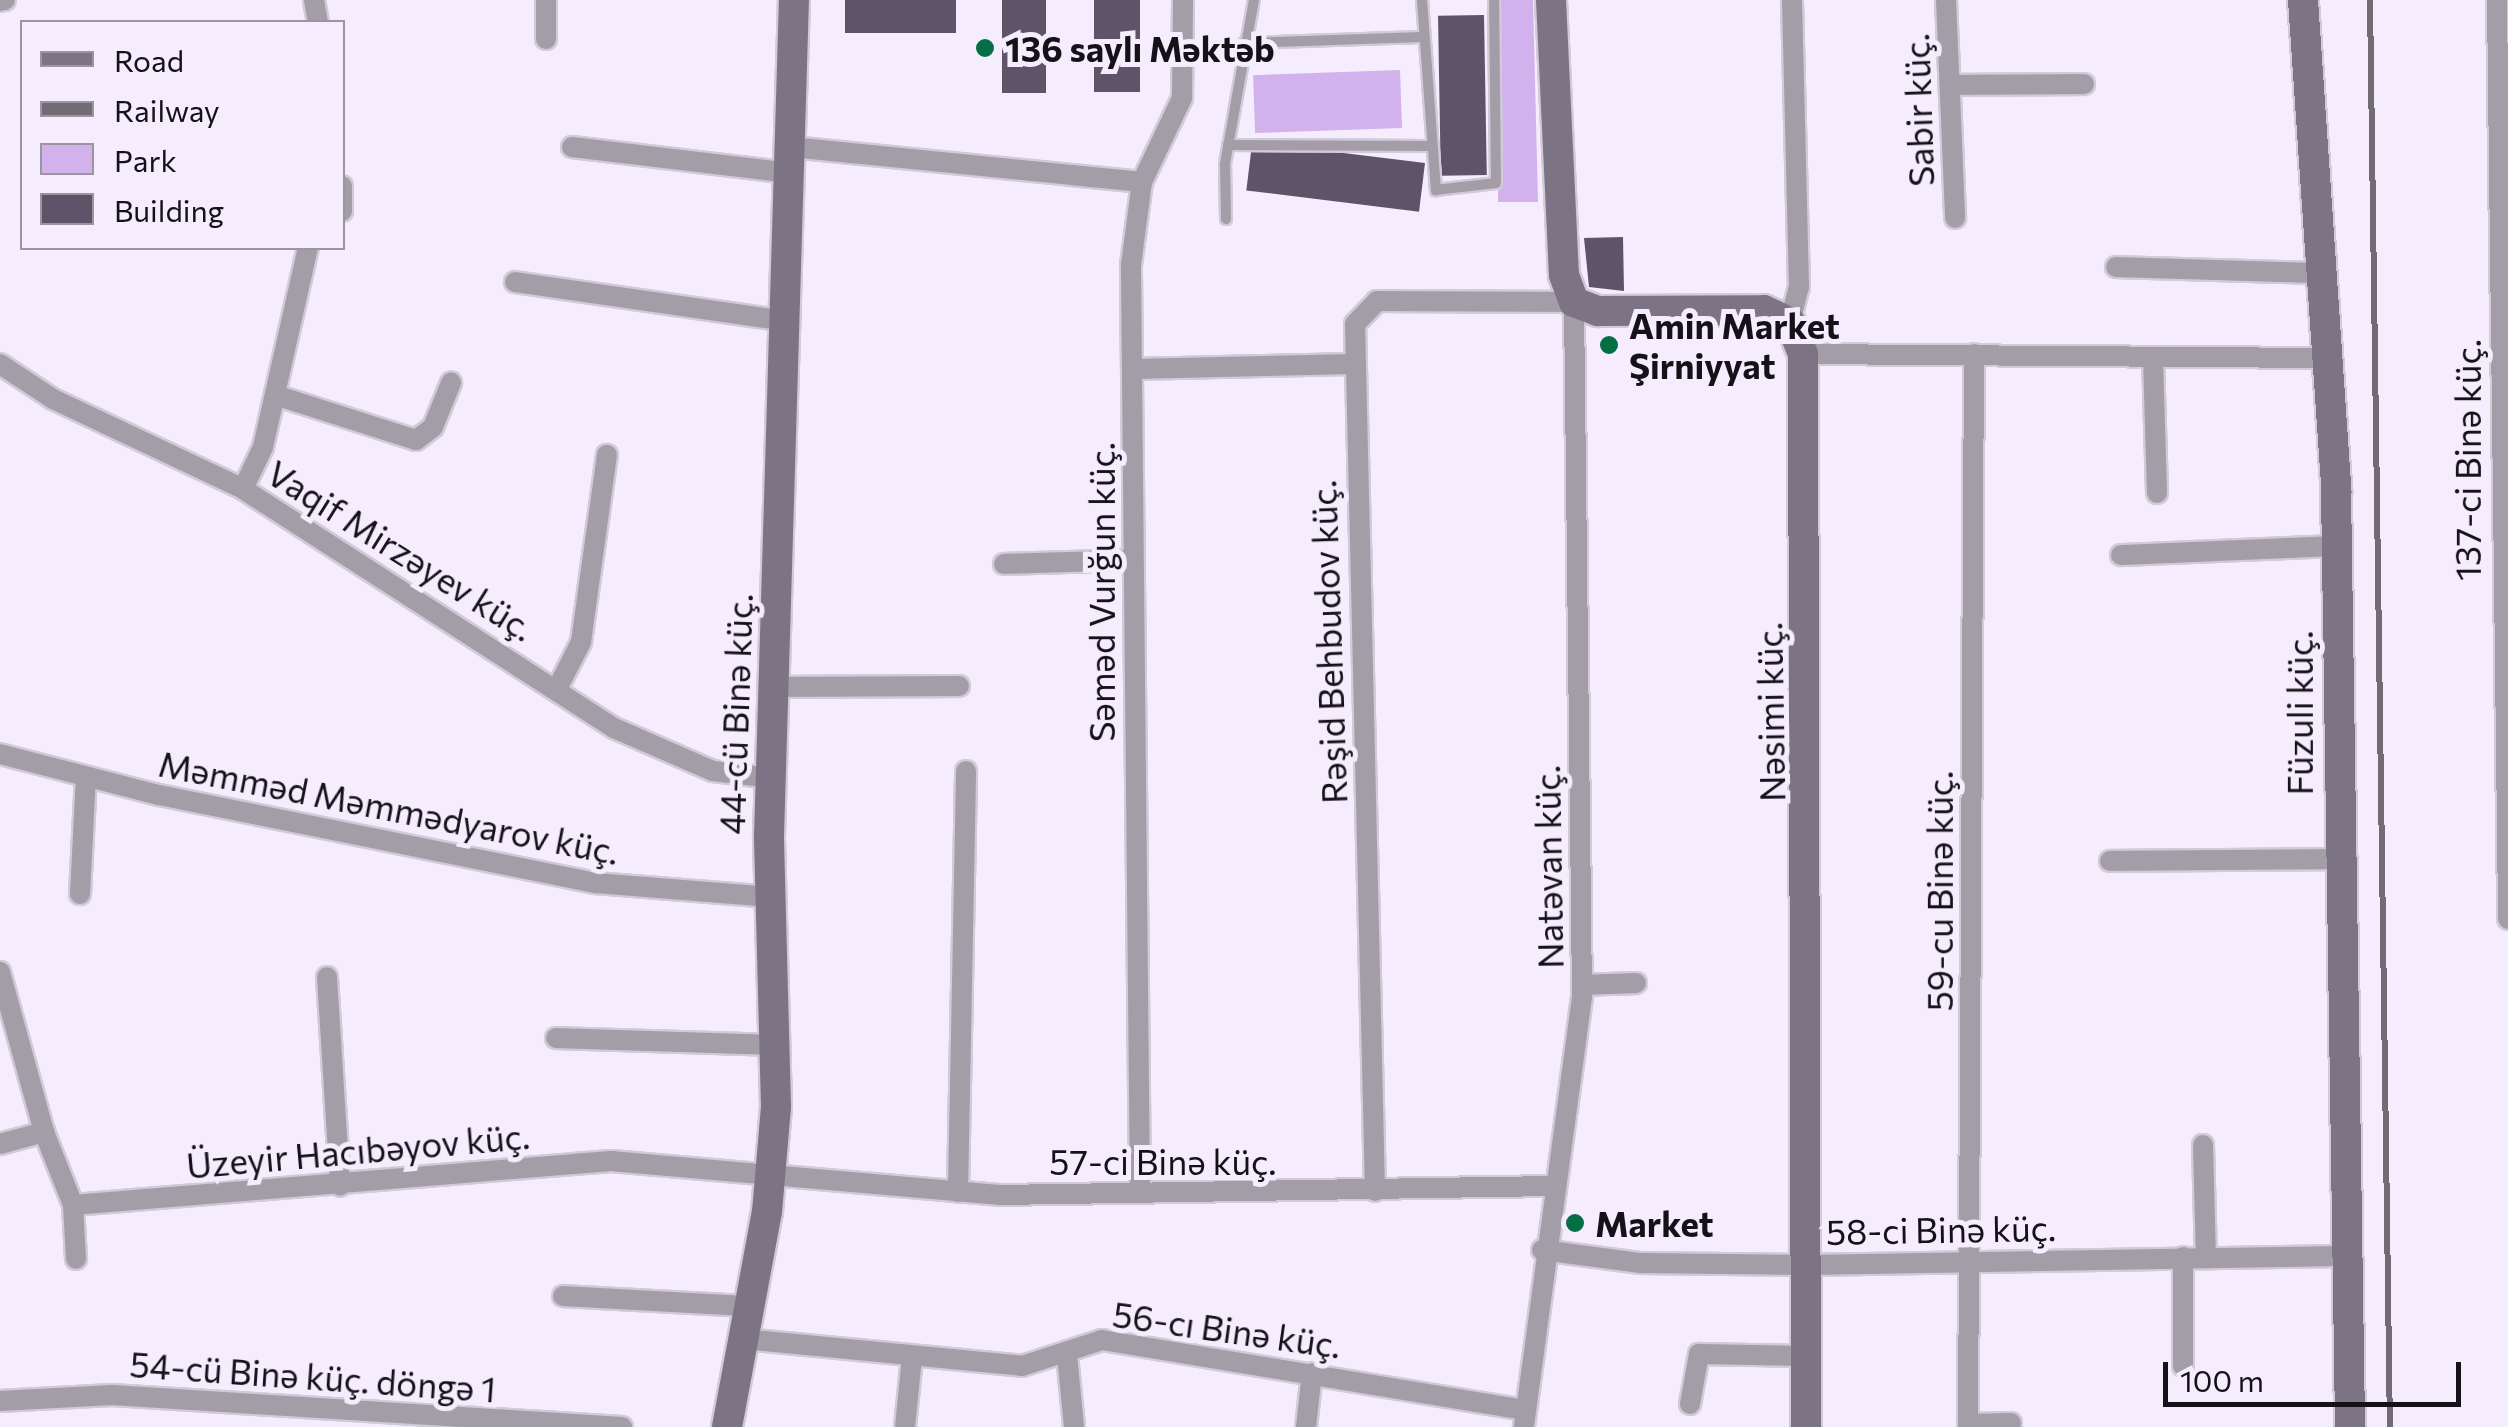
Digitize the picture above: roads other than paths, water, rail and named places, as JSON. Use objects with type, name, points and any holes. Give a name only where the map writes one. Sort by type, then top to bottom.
[{"type":"street","points":[[546,0],[546,39]]},
{"type":"street","name":"44-cü Binə küç.","points":[[727,1427],[772,1172],[770,778],[794,0]]},
{"type":"street","name":"Səməd Vurğun küç.","points":[[1140,1194],[1132,368],[1142,182],[1182,98],[1183,0]]},
{"type":"street","points":[[1552,0],[1564,274],[1574,302],[1598,312],[1744,307],[1790,322],[1799,287],[1792,0]]},
{"type":"street","name":"Sabir küç.","points":[[1946,0],[1955,218]]},
{"type":"street","name":"Füzuli küç.","points":[[2302,0],[2328,358],[2337,546],[2336,859],[2350,1427]]},
{"type":"street","name":"137-ci Binə küç.","points":[[2496,0],[2503,175],[2508,919]]},
{"type":"street","points":[[1951,86],[2084,84]]},
{"type":"street","points":[[572,147],[1142,182]]},
{"type":"street","points":[[244,490],[275,395],[308,250]]},
{"type":"street","points":[[2116,267],[2322,273]]},
{"type":"street","points":[[515,282],[785,322]]},
{"type":"street","name":"Rəşid Behbudov küç.","points":[[1376,1191],[1354,324],[1377,301],[1574,302]]},
{"type":"street","name":"Natəvan küç.","points":[[1525,1418],[1542,1250],[1574,1100],[1582,986],[1574,302]]},
{"type":"street","name":"Nəsimi küç.","points":[[1790,322],[1803,354],[1806,1427]]},
{"type":"street","points":[[1803,354],[2328,358]]},
{"type":"street","name":"59-cu Binə küç.","points":[[1968,1425],[1974,354]]},
{"type":"street","points":[[2153,358],[2156,493]]},
{"type":"street","name":"Vaqif Mirzəyev küç.","points":[[0,364],[53,400],[244,490],[663,753],[770,778]]},
{"type":"street","points":[[1132,368],[1353,364]]},
{"type":"street","points":[[275,395],[416,440],[433,427],[451,383]]},
{"type":"street","points":[[558,687],[581,642],[607,456]]},
{"type":"street","points":[[2121,555],[2337,546]]},
{"type":"street","points":[[1004,564],[1133,560]]},
{"type":"street","points":[[773,687],[959,686]]},
{"type":"street","name":"Məmməd Məmmədyarov küç.","points":[[0,754],[86,778],[614,886],[770,898]]},
{"type":"street","points":[[958,1192],[966,771]]},
{"type":"street","points":[[80,894],[86,778]]},
{"type":"street","points":[[2110,860],[2336,859]]},
{"type":"street","points":[[0,972],[44,1132],[73,1205],[76,1259]]},
{"type":"street","points":[[327,977],[340,1186]]},
{"type":"street","points":[[1582,986],[1636,982]]},
{"type":"street","points":[[556,1038],[774,1044]]},
{"type":"street","points":[[0,1144],[44,1132]]},
{"type":"street","points":[[2202,1145],[2206,1256]]},
{"type":"street","name":"Üzeyir Hacıbəyov küç.","points":[[73,1205],[340,1186],[612,1160],[772,1172]]},
{"type":"street","name":"57-ci Binə küç.","points":[[772,1172],[958,1192],[1140,1194],[1555,1186]]},
{"type":"street","name":"58-ci Binə küç.","points":[[1542,1250],[1641,1263],[1808,1265],[2343,1256]]},
{"type":"street","points":[[2183,1257],[2183,1366]]},
{"type":"street","points":[[563,1296],[750,1306]]},
{"type":"street","name":"56-cı Binə küç.","points":[[744,1338],[1022,1366],[1067,1355],[1102,1340],[1312,1372],[1525,1418]]},
{"type":"street","points":[[1690,1404],[1700,1354],[1806,1356]]},
{"type":"street","points":[[1067,1355],[1074,1427]]},
{"type":"street","points":[[905,1427],[912,1357]]},
{"type":"street","points":[[1306,1427],[1312,1372]]},
{"type":"street","name":"54-cü Binə küç. döngə 1","points":[[0,1401],[112,1396],[416,1421],[622,1427]]},
{"type":"street","points":[[1968,1425],[2011,1423]]},
{"type":"lane","points":[[1226,219],[1228,146],[1254,0]]},
{"type":"lane","points":[[1422,0],[1428,146],[1436,190],[1496,183],[1494,0]]},
{"type":"lane","points":[[1244,44],[1424,37]]},
{"type":"lane","points":[[1228,146],[1428,146]]},
{"type":"railway","points":[[2370,0],[2390,1427]]},
{"type":"place","name":"136 saylı Məktəb","points":[[985,48]]},
{"type":"place","name":"Amin Market Şirniyyat","points":[[1609,345]]},
{"type":"place","name":"Market","points":[[1575,1223]]}]
